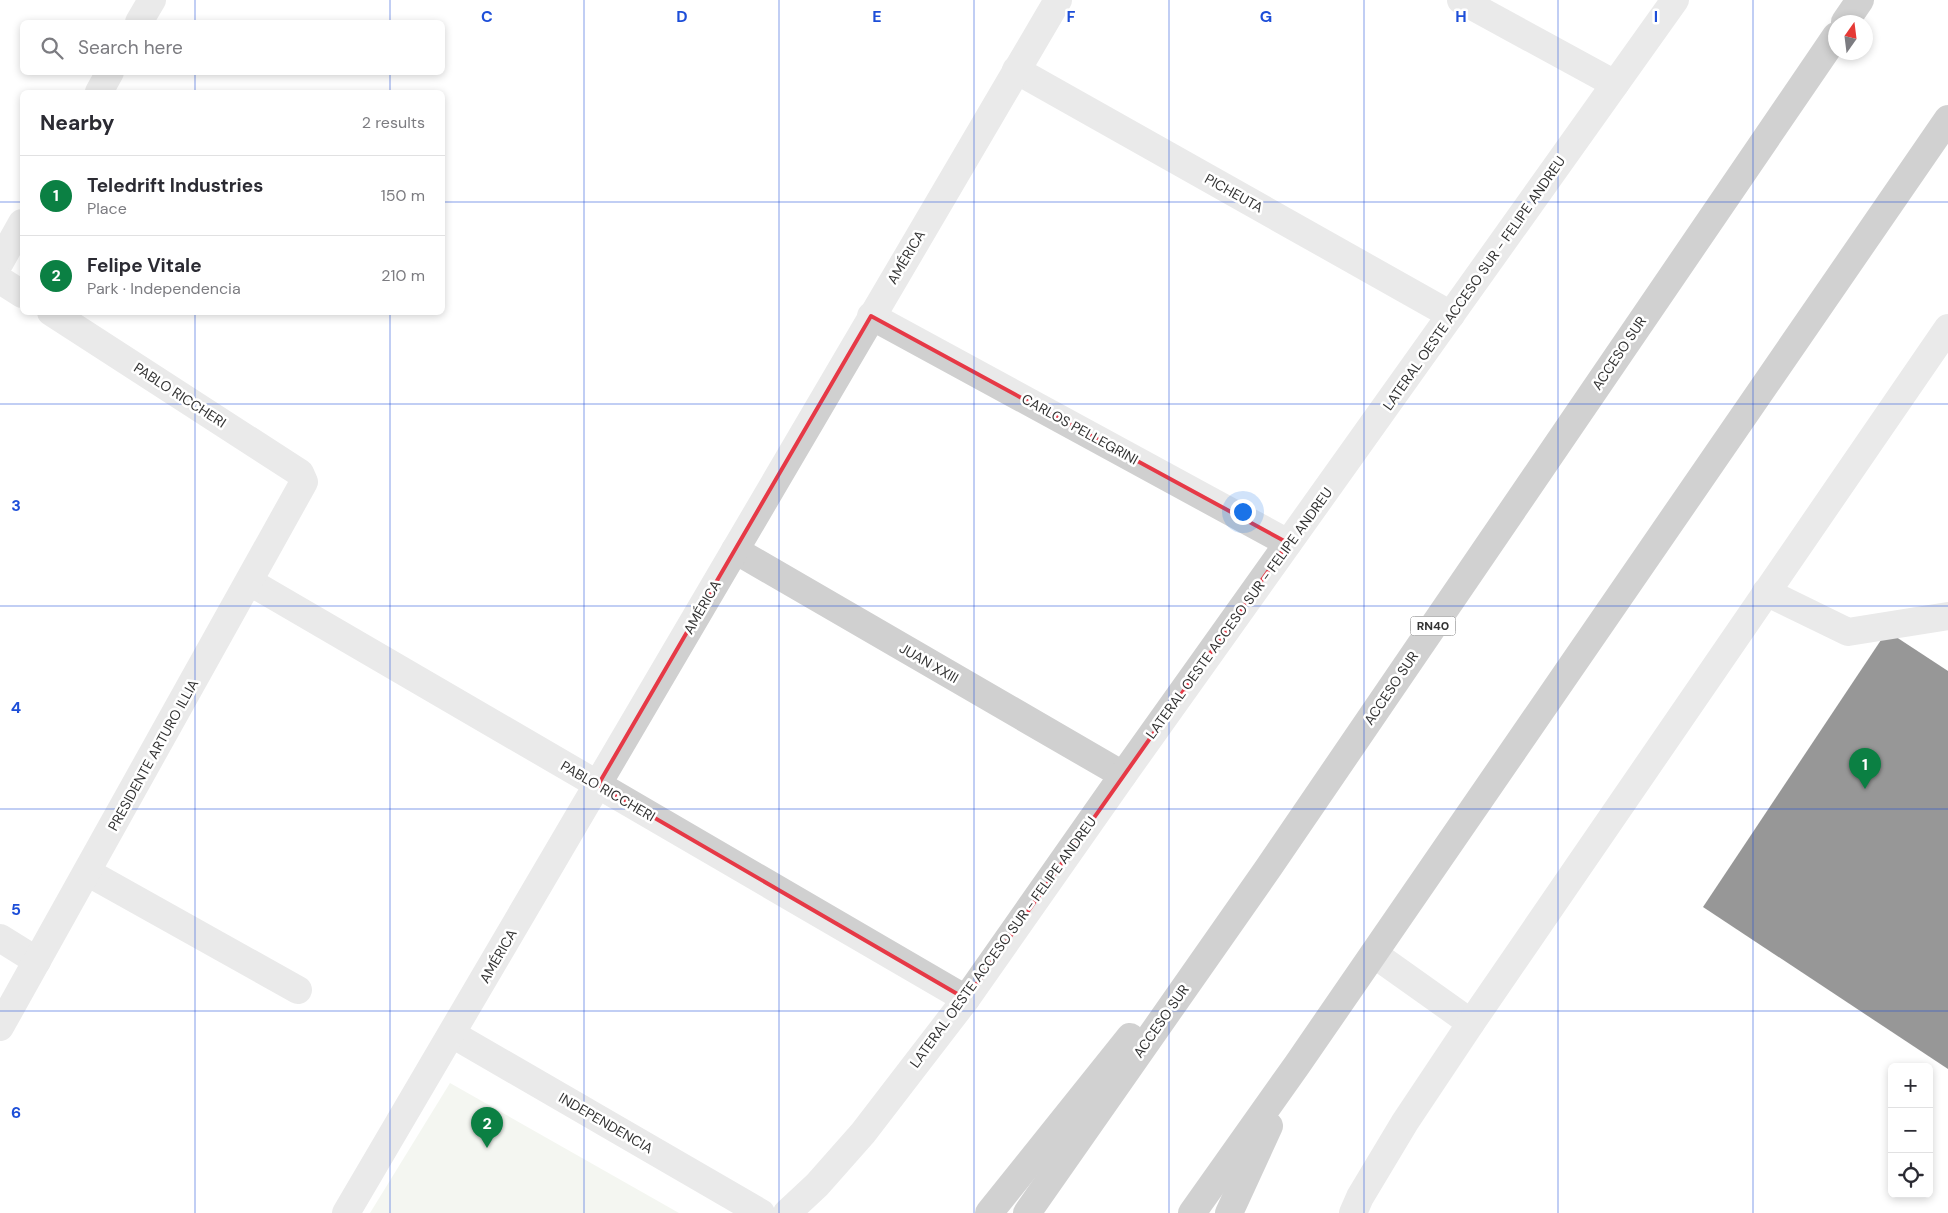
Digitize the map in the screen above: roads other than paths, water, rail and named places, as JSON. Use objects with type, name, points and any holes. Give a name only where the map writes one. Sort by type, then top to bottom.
[{"type":"highway","points":[[1849,15],[1860,0]]},
{"type":"highway","name":"ACCESO SUR","points":[[1027,1213],[1269,868],[1828,48]]},
{"type":"highway","points":[[1192,1213],[1374,954],[1948,120]]},
{"type":"highway","points":[[988,1213],[1269,868]]},
{"type":"highway","points":[[1229,1213],[1297,1065]]},
{"type":"street","points":[[140,20],[152,0]]},
{"type":"street","name":"AMÉRICA","points":[[346,1213],[1058,0]]},
{"type":"street","points":[[1461,0],[1614,84]]},
{"type":"street","name":"LATERAL OESTE ACCESO SUR - FELIPE ANDREU","points":[[787,1213],[817,1185],[862,1133],[966,999],[1122,775],[1675,0]]},
{"type":"street","name":"PICHEUTA","points":[[1016,70],[1451,315]]},
{"type":"street","points":[[100,90],[108,75]]},
{"type":"street","points":[[0,262],[20,227]]},
{"type":"street","points":[[0,280],[20,293]]},
{"type":"street","name":"PABLO RICCHERI","points":[[56,315],[300,473],[304,482]]},
{"type":"street","name":"CARLOS PELLEGRINI","points":[[871,316],[1288,543]]},
{"type":"street","points":[[1354,1213],[1360,1196],[1405,1122],[1471,1023],[1948,328]]},
{"type":"street","name":"PRESIDENTE ARTURO ILLIA","points":[[0,1027],[250,582],[304,482]]},
{"type":"street","name":"JUAN XXIII","points":[[735,550],[1122,775]]},
{"type":"street","name":"PABLO RICCHERI","points":[[250,582],[966,999]]},
{"type":"street","points":[[1766,592],[1848,632],[1948,616]]},
{"type":"street","points":[[87,872],[298,990]]},
{"type":"street","points":[[0,938],[38,961]]},
{"type":"street","points":[[1374,954],[1471,1023]]},
{"type":"street","name":"INDEPENDENCIA","points":[[452,1034],[761,1213]]},
{"type":"place","name":"Teledrift Industries","points":[[1865,789]]},
{"type":"place","name":"Felipe Vitale","points":[[487,1148]]}]
